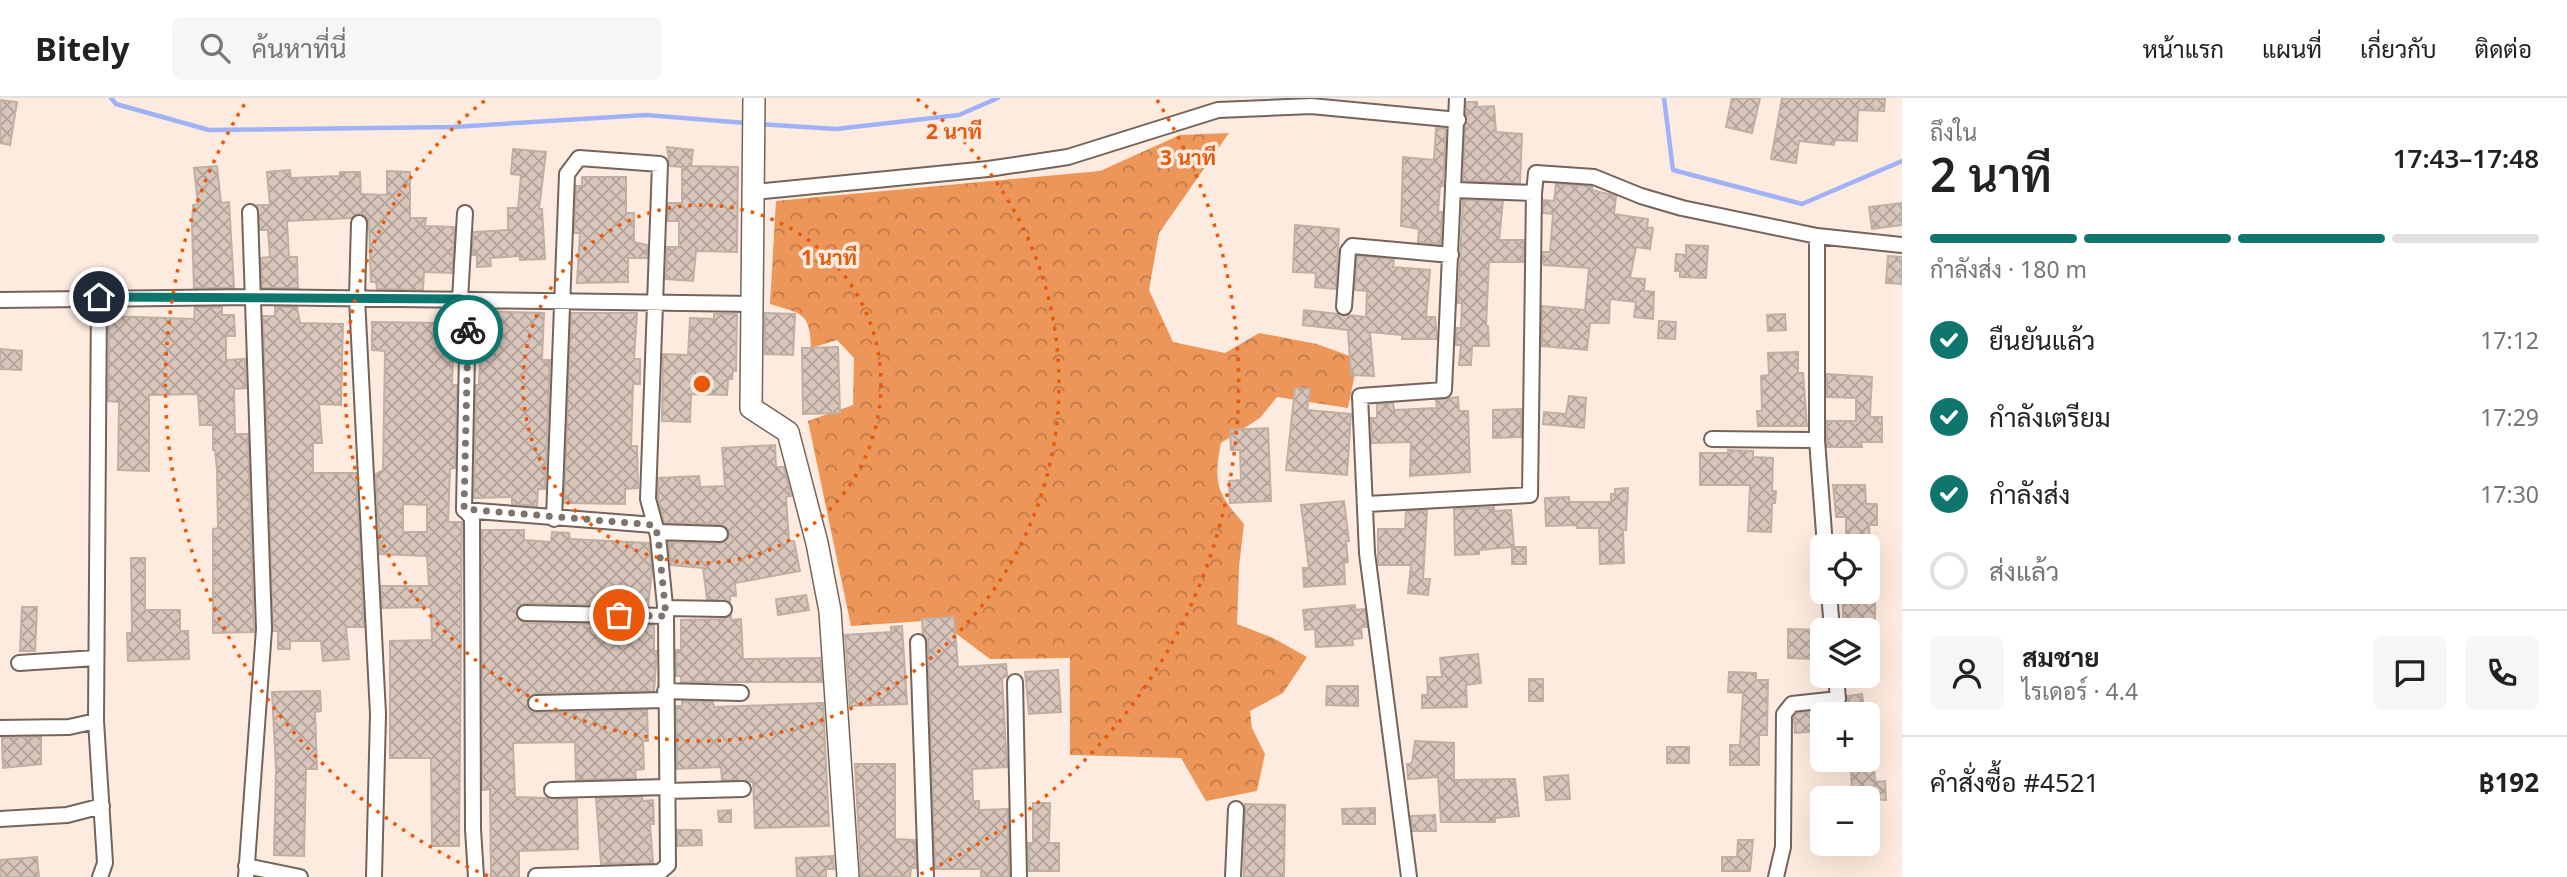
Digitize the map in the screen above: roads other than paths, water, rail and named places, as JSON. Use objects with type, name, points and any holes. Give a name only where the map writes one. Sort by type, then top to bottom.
[{"type":"street","points":[[1409,877],[1367,553],[1367,504],[1362,489],[1360,396],[1444,390],[1457,98]]},
{"type":"street","points":[[754,103],[751,408],[788,432],[817,543],[830,611],[848,877]]},
{"type":"street","points":[[755,192],[988,169],[1068,157],[1218,110],[1311,106],[1458,120]]},
{"type":"street","points":[[536,876],[665,870],[668,863],[666,612],[655,528],[648,499],[660,164],[579,158],[567,174],[560,302],[554,519]]},
{"type":"street","points":[[1367,504],[1530,495],[1536,173],[1594,177],[1672,205],[1817,236],[1902,245]]},
{"type":"street","points":[[1455,190],[1534,193]]},
{"type":"street","points":[[250,212],[264,629],[246,872],[300,877]]},
{"type":"street","points":[[465,213],[464,509],[472,517],[475,877]]},
{"type":"street","points":[[359,223],[357,298],[378,714],[374,877]]},
{"type":"street","points":[[1817,236],[1817,440],[1824,534]]},
{"type":"street","points":[[1343,307],[1348,251],[1352,246],[1451,254]]},
{"type":"street","points":[[99,297],[96,721],[105,863],[100,877]]},
{"type":"street","points":[[0,300],[252,297],[753,304]]},
{"type":"street","points":[[1712,439],[1817,440]]},
{"type":"street","points":[[464,509],[720,534]]},
{"type":"street","points":[[525,613],[724,609]]},
{"type":"street","points":[[918,642],[926,877]]},
{"type":"street","points":[[19,663],[96,658]]},
{"type":"street","points":[[1015,682],[1019,877]]},
{"type":"street","points":[[1776,877],[1783,847],[1784,714],[1787,708],[1800,702],[1838,699],[1837,688]]},
{"type":"street","points":[[537,704],[741,693]]},
{"type":"street","points":[[0,728],[69,727],[96,721]]},
{"type":"street","points":[[552,790],[743,789]]},
{"type":"street","points":[[0,818],[67,815],[102,806]]},
{"type":"street","points":[[1233,877],[1236,809]]},
{"type":"waterway","points":[[111,98],[116,104],[209,130],[453,127],[646,115],[746,123]]},
{"type":"waterway","points":[[758,124],[836,129],[959,115],[998,98]]},
{"type":"waterway","points":[[1664,98],[1673,170],[1802,204],[1902,161]]}]
